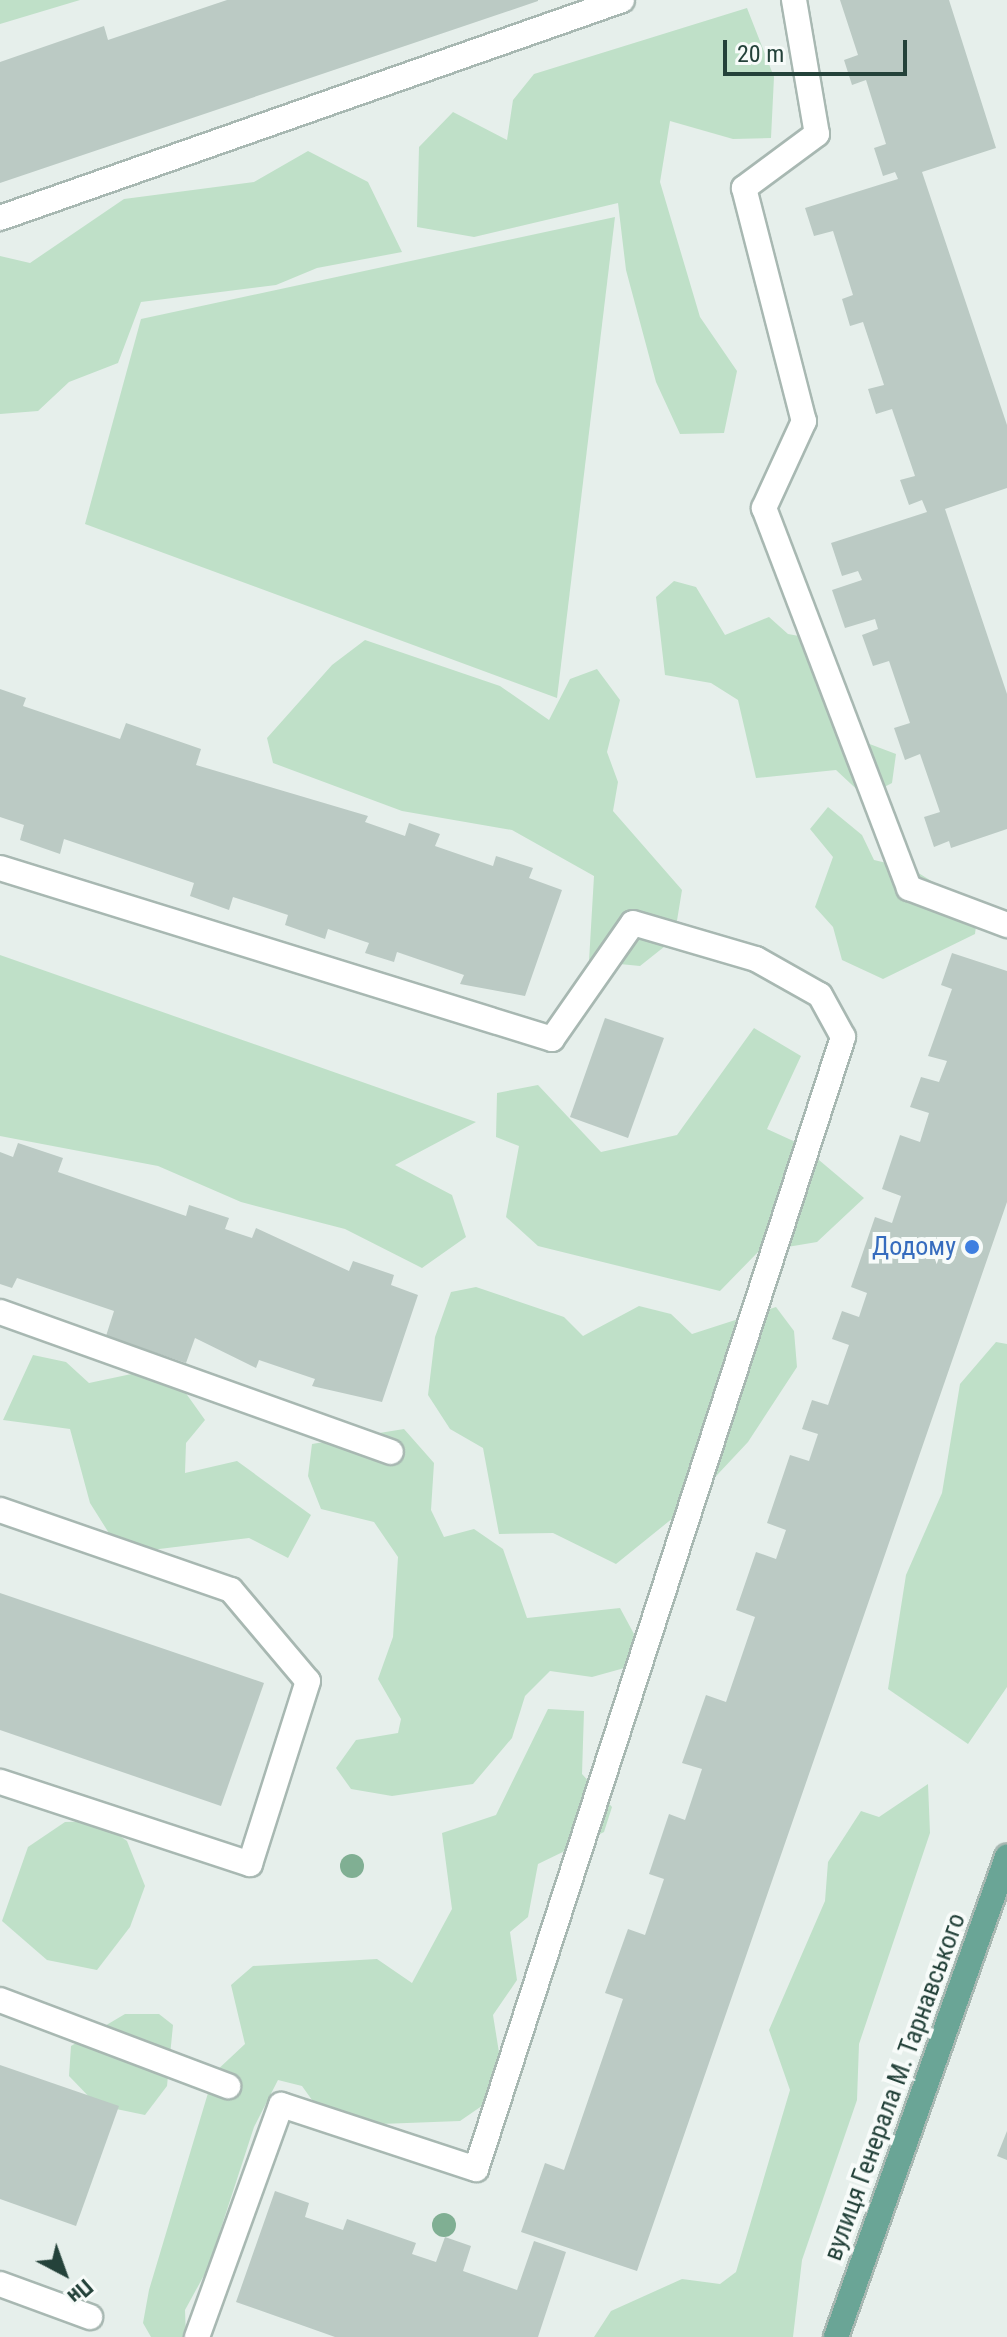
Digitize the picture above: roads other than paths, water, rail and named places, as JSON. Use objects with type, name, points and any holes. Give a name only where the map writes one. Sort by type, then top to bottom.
[{"type":"main road","name":"вулиця Генерала М. Тарнавського","points":[[836,2337],[1007,1857]]},
{"type":"lane","points":[[0,218],[622,0]]},
{"type":"lane","points":[[794,0],[817,134],[744,188],[804,421],[764,508],[909,888],[1007,925]]},
{"type":"lane","points":[[0,868],[552,1039],[633,923],[756,959],[820,995],[843,1037],[476,2169],[281,2105],[197,2337]]},
{"type":"lane","points":[[0,1312],[391,1452]]},
{"type":"lane","points":[[0,1510],[231,1590],[308,1681],[250,1864],[0,1782]]},
{"type":"lane","points":[[0,2000],[228,2086]]},
{"type":"lane","points":[[0,2284],[90,2317]]},
{"type":"place","name":"Додому","points":[[972,1247]]}]
